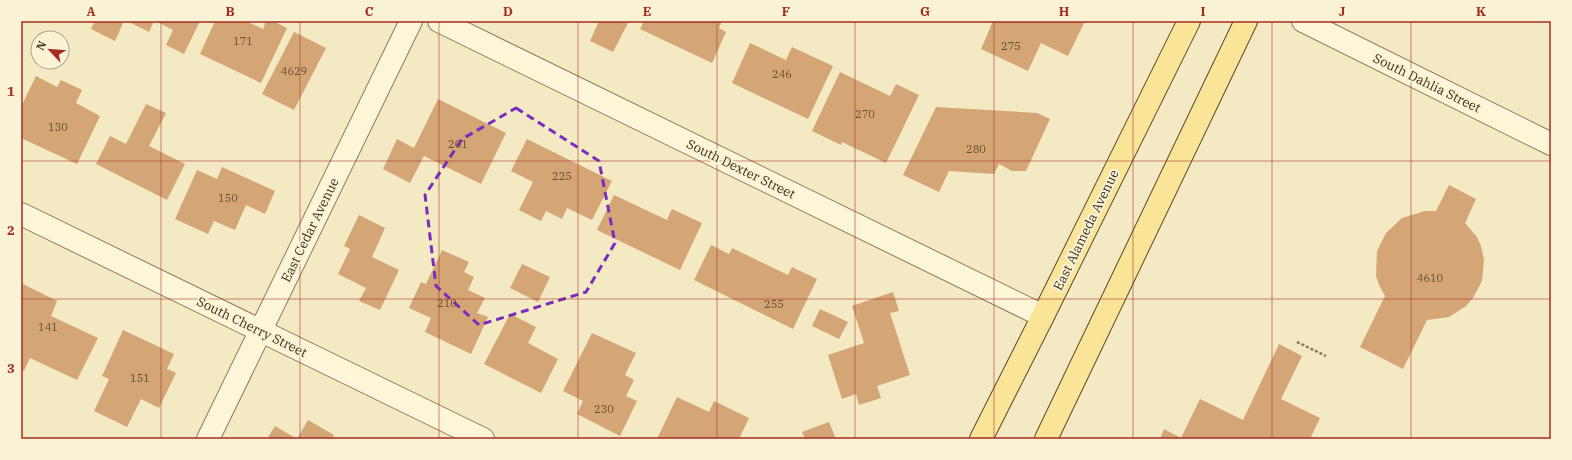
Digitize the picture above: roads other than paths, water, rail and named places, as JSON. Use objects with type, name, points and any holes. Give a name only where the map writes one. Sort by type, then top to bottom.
[{"type":"main road","name":"East Alameda Avenue","points":[[981,439],[1189,21]]},
{"type":"main road","points":[[1046,439],[1246,21]]},
{"type":"street","name":"East Cedar Avenue","points":[[208,439],[411,21]]},
{"type":"street","name":"South Dexter Street","points":[[439,21],[1043,316]]},
{"type":"street","name":"South Dahlia Street","points":[[1303,21],[1551,144]]},
{"type":"street","name":"South Cherry Street","points":[[21,214],[483,439]]}]
